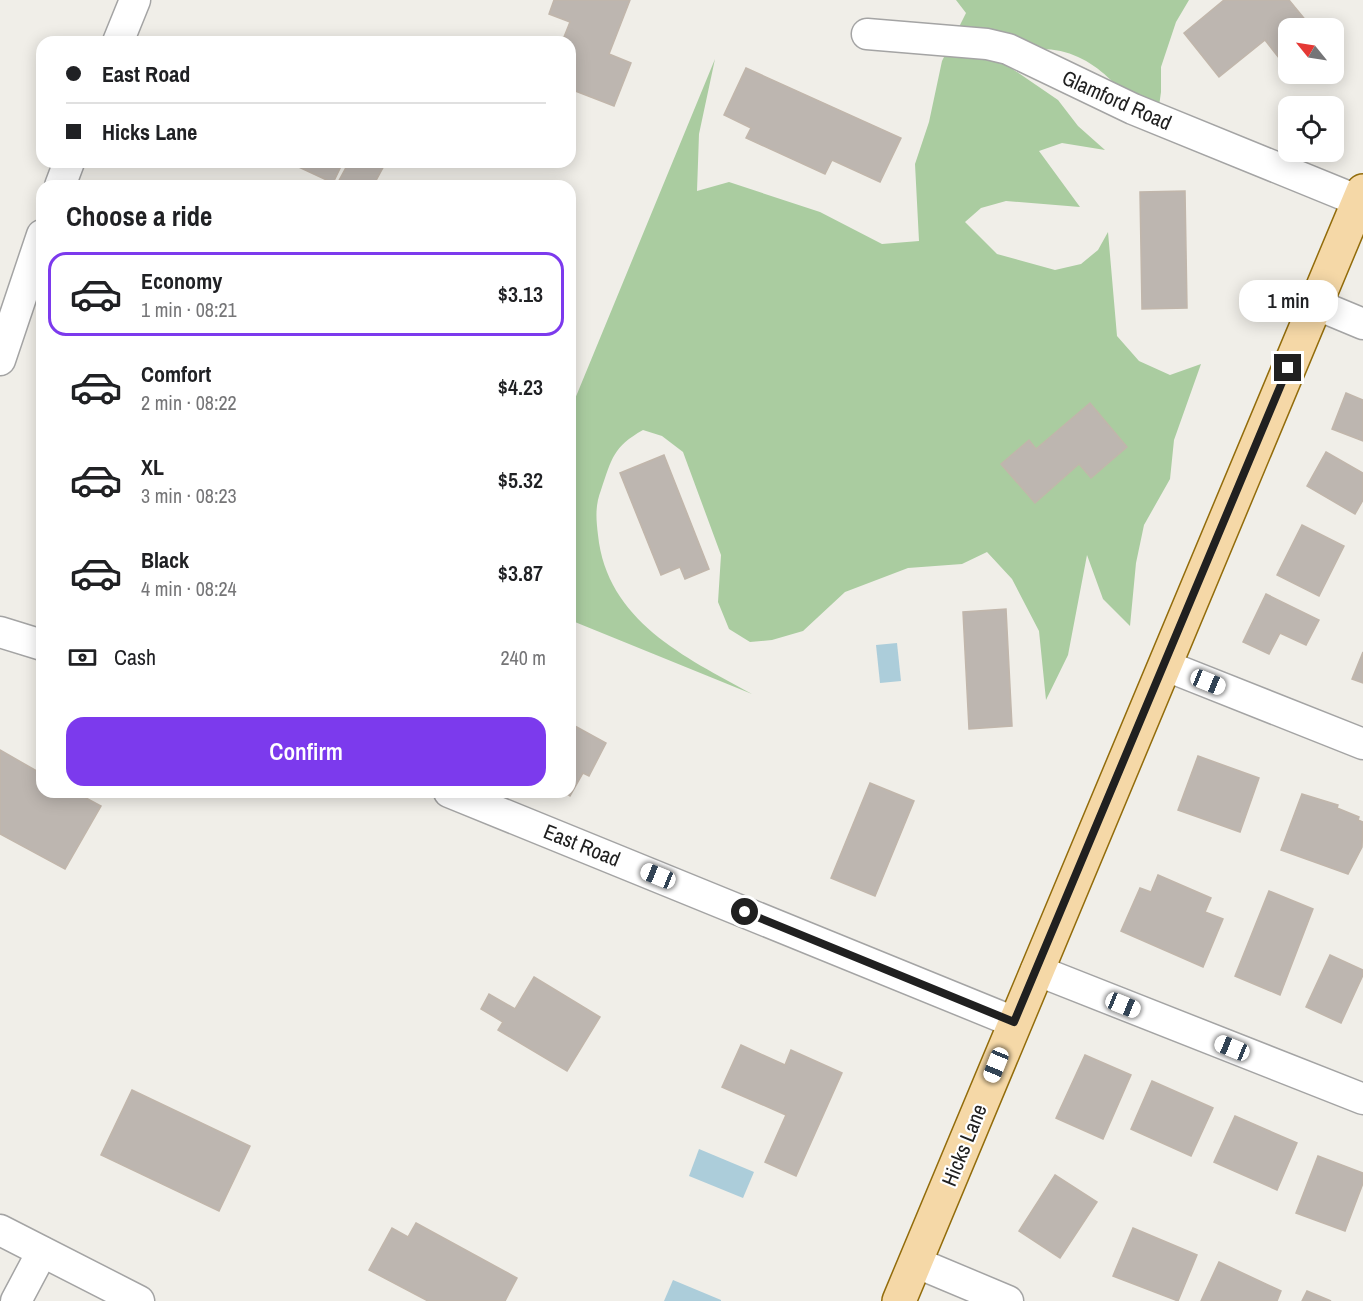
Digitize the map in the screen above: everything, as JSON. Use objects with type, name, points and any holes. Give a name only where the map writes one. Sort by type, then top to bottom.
[{"type":"main road","name":"Hicks Lane","points":[[899,1301],[1361,196]]},
{"type":"street","points":[[120,36],[135,0]]},
{"type":"street","name":"Glamford Road","points":[[867,34],[987,44],[1008,49],[1132,109],[1361,196]]},
{"type":"street","points":[[0,360],[36,253]]},
{"type":"street","points":[[1315,304],[1363,324]]},
{"type":"street","points":[[0,632],[36,643]]},
{"type":"street","points":[[1164,665],[1363,744]]},
{"type":"street","name":"East Road","points":[[464,798],[1014,1022]]},
{"type":"street","points":[[1036,970],[1363,1099]]},
{"type":"street","points":[[0,1230],[140,1301]]},
{"type":"street","points":[[16,1301],[42,1251]]},
{"type":"street","points":[[915,1262],[1008,1301]]},
{"type":"green space","points":[[956,0],[1189,0],[1176,22],[1161,67],[1161,92],[1155,135],[1108,77],[1078,57],[1061,51],[1041,49],[995,57],[1058,100],[1078,126],[1105,150],[1062,143],[1039,151],[1080,207],[1006,201],[981,208],[965,222],[997,254],[1055,270],[1081,264],[1098,250],[1108,232],[1117,336],[1139,361],[1170,375],[1201,364],[1174,440],[1170,479],[1144,525],[1136,563],[1130,626],[1103,599],[1087,555],[1068,655],[1046,700],[1039,631],[1012,579],[987,552],[962,564],[908,568],[845,592],[803,631],[772,640],[750,642],[729,629],[718,602],[721,555],[683,452],[662,436],[643,430],[625,442],[615,454],[599,496],[597,523],[604,565],[616,591],[653,633],[701,666],[752,694],[576,622],[576,396],[715,59],[699,134],[697,191],[729,182],[820,212],[882,244],[919,241],[915,164],[929,122],[942,61],[966,13]]},
{"type":"water","points":[[897,643],[901,681],[880,683],[876,645]]},
{"type":"water","points":[[699,1149],[754,1172],[743,1198],[689,1176]]},
{"type":"water","points":[[673,1280],[721,1300],[721,1301],[664,1301]]},
{"type":"building","points":[[554,0],[630,0],[609,54],[631,63],[614,106],[576,91],[576,36],[564,36],[570,22],[549,14]]},
{"type":"building","points":[[1224,0],[1289,0],[1304,18],[1278,18],[1278,57],[1265,40],[1219,77],[1184,33]]},
{"type":"building","points":[[746,68],[901,138],[880,182],[832,160],[825,174],[746,138],[751,128],[724,115]]},
{"type":"building","points":[[301,168],[340,168],[334,180],[327,180]]},
{"type":"building","points":[[346,168],[383,168],[376,180],[339,180]]},
{"type":"building","points":[[1185,191],[1187,308],[1142,309],[1140,192]]},
{"type":"building","points":[[1346,393],[1363,400],[1363,441],[1332,429]]},
{"type":"building","points":[[1090,403],[1127,447],[1091,478],[1079,464],[1035,503],[1001,464],[1029,440],[1036,449]]},
{"type":"building","points":[[1326,452],[1363,473],[1363,500],[1355,514],[1307,486]]},
{"type":"building","points":[[664,455],[709,569],[685,579],[680,567],[661,575],[620,473]]},
{"type":"building","points":[[1302,525],[1344,546],[1319,596],[1277,575]]},
{"type":"building","points":[[1266,594],[1319,620],[1306,645],[1280,633],[1269,654],[1243,642]]},
{"type":"building","points":[[1006,609],[1012,726],[969,729],[963,612]]},
{"type":"building","points":[[1363,652],[1363,683],[1352,679]]},
{"type":"building","points":[[576,727],[606,743],[589,776],[583,773],[576,785]]},
{"type":"building","points":[[0,750],[36,771],[36,798],[86,798],[101,806],[65,869],[0,834]]},
{"type":"building","points":[[1198,756],[1259,778],[1240,832],[1178,810]]},
{"type":"building","points":[[870,783],[914,801],[875,896],[831,878]]},
{"type":"building","points":[[1302,794],[1338,805],[1337,808],[1359,817],[1358,820],[1363,822],[1362,847],[1348,874],[1281,850]]},
{"type":"building","points":[[1158,875],[1211,898],[1205,912],[1223,919],[1203,967],[1121,931],[1140,888],[1151,892]]},
{"type":"building","points":[[1269,891],[1313,909],[1280,995],[1235,976]]},
{"type":"building","points":[[1330,955],[1363,970],[1363,975],[1341,1023],[1306,1007]]},
{"type":"building","points":[[534,977],[600,1017],[567,1071],[498,1030],[503,1022],[481,1009],[489,994],[515,1009]]},
{"type":"building","points":[[741,1045],[785,1065],[791,1050],[842,1073],[796,1176],[765,1162],[786,1115],[722,1087]]},
{"type":"building","points":[[1085,1055],[1131,1075],[1103,1139],[1056,1118]]},
{"type":"building","points":[[1152,1081],[1213,1108],[1191,1156],[1131,1129]]},
{"type":"building","points":[[132,1090],[250,1146],[219,1211],[101,1155]]},
{"type":"building","points":[[1235,1116],[1297,1143],[1277,1190],[1214,1162]]},
{"type":"building","points":[[1318,1156],[1363,1173],[1363,1183],[1345,1231],[1296,1213]]},
{"type":"building","points":[[1055,1175],[1097,1202],[1060,1258],[1019,1231]]},
{"type":"building","points":[[416,1223],[517,1278],[505,1301],[428,1301],[369,1270],[392,1228],[408,1237]]},
{"type":"building","points":[[1133,1228],[1197,1255],[1178,1301],[1113,1276]]},
{"type":"building","points":[[1219,1262],[1281,1291],[1277,1301],[1201,1301]]},
{"type":"building","points":[[1307,1291],[1331,1301],[1302,1301]]},
{"type":"route","points":[[745,912],[1014,1022],[1288,368]]}]
